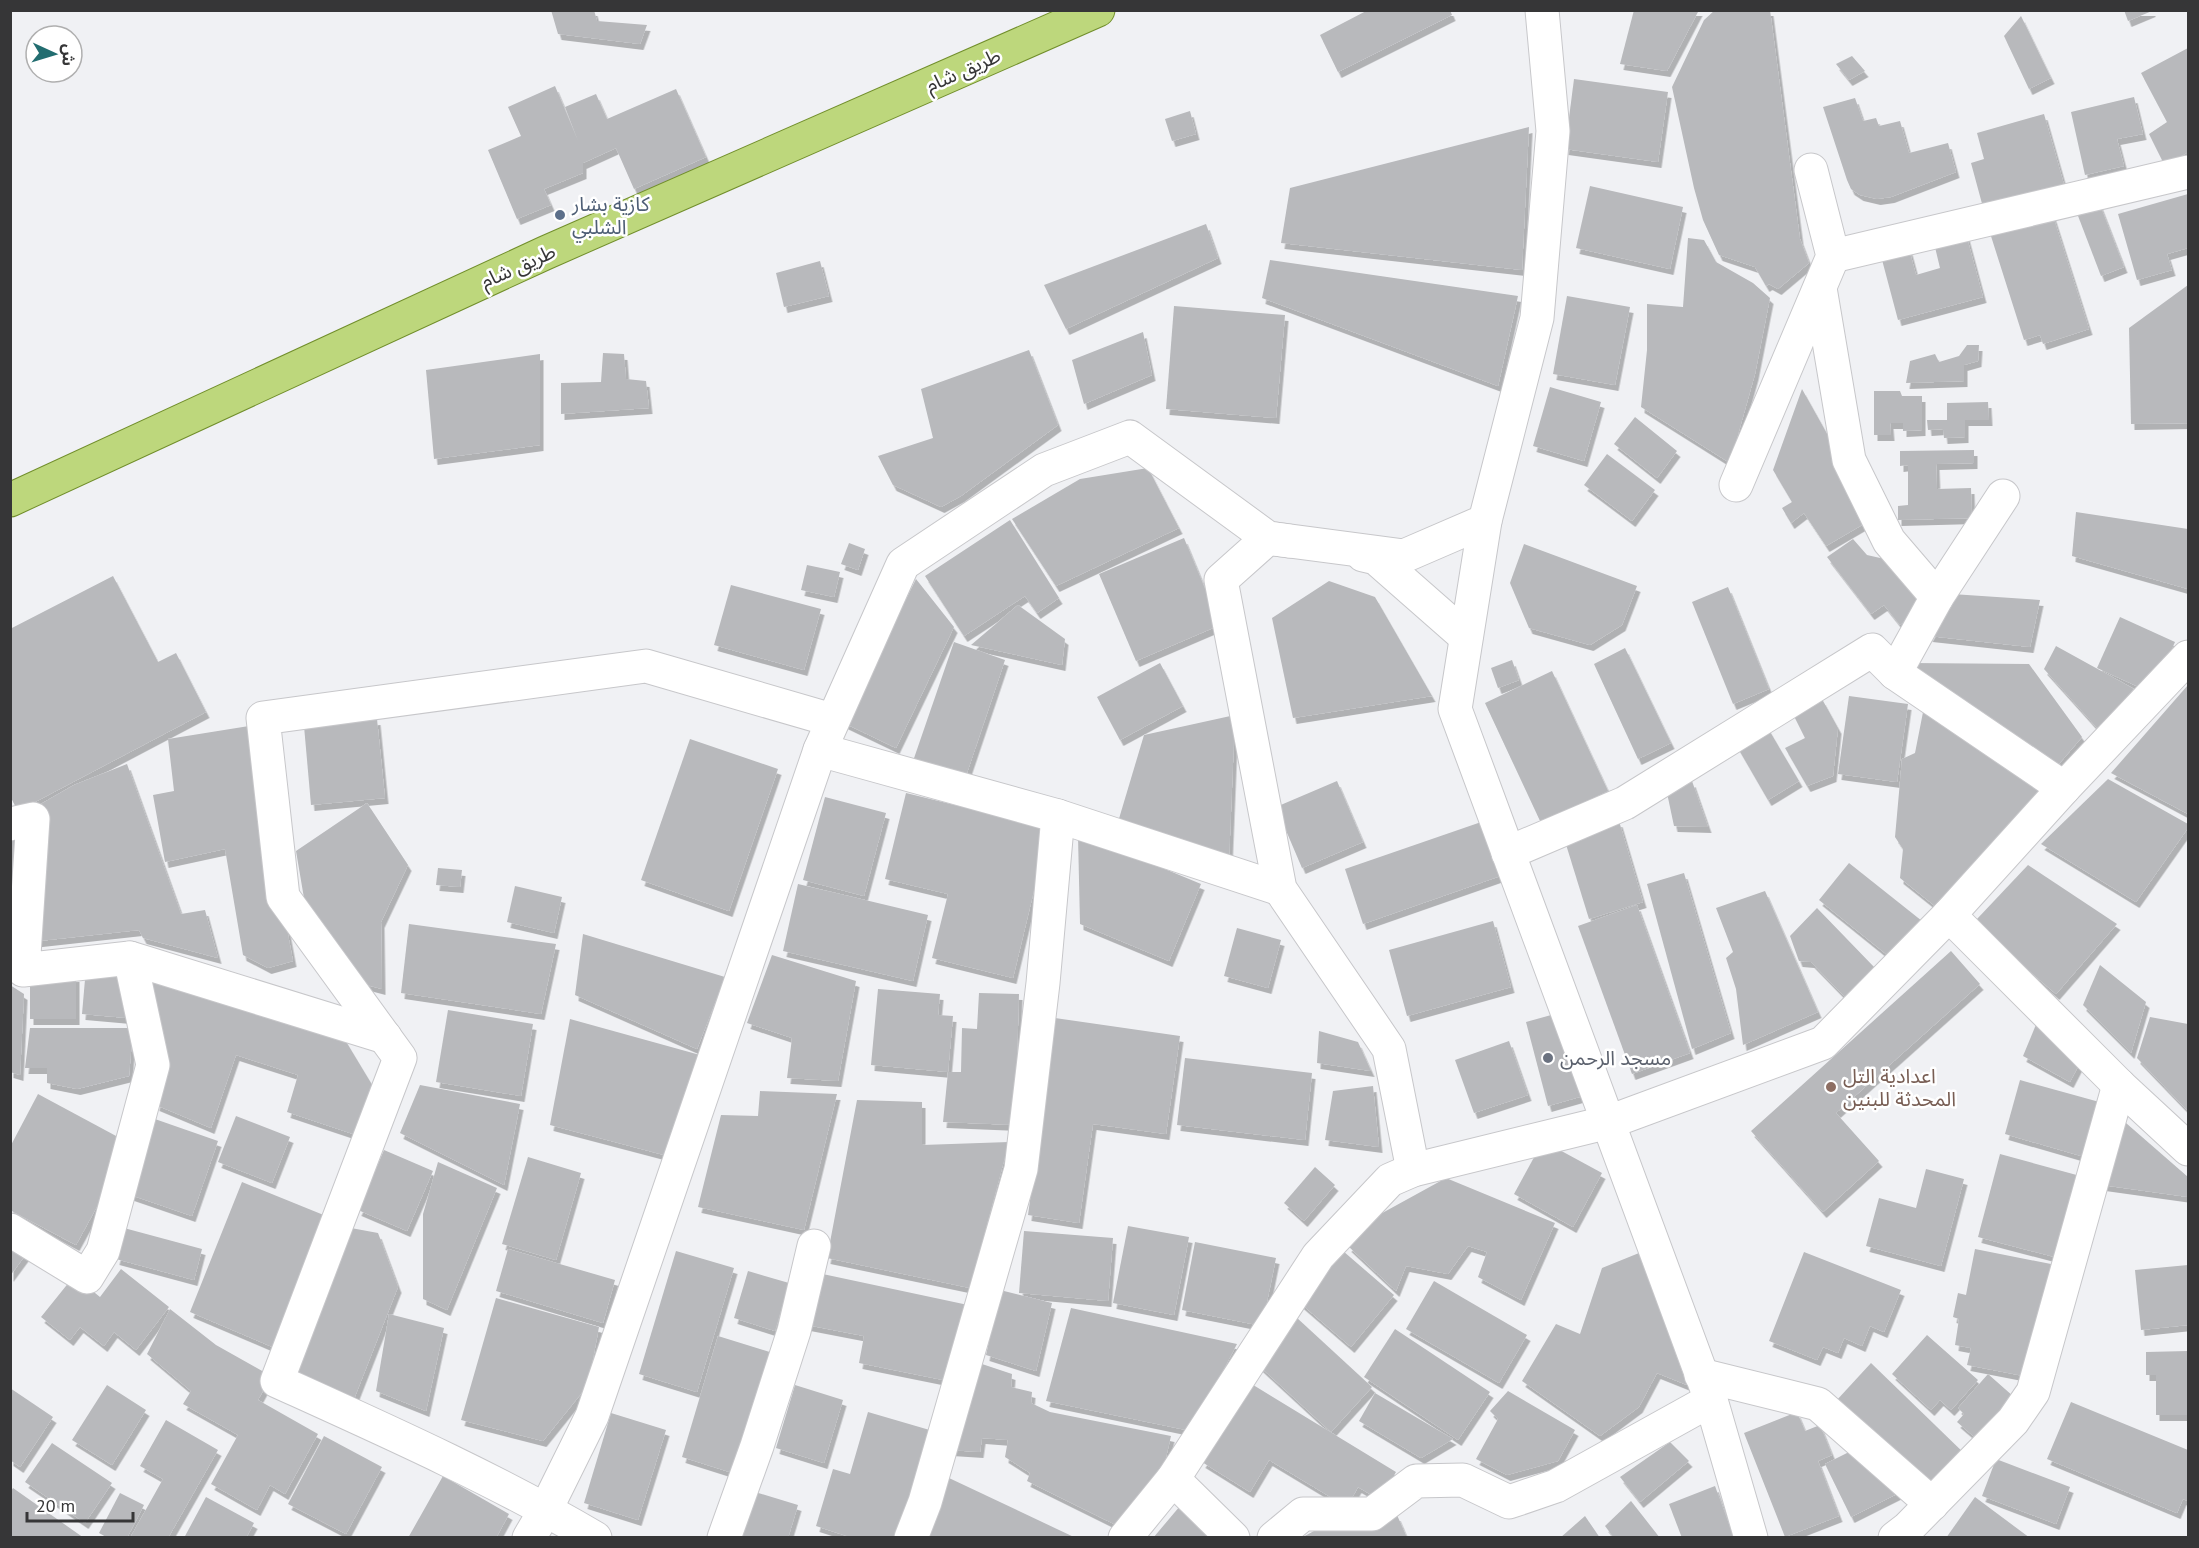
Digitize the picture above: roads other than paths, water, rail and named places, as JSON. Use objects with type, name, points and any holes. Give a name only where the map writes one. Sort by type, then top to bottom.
[{"type":"main road","name":"طريق شام","points":[[138,440],[545,253],[1098,10]]},
{"type":"main road","points":[[10,479],[138,440]]},
{"type":"main road","points":[[10,500],[138,440]]},
{"type":"street","points":[[1542,10],[1553,131],[1537,318],[1485,521],[1455,709],[1706,1387],[1751,1538]]},
{"type":"street","points":[[1736,485],[1833,256],[1811,170]]},
{"type":"street","points":[[1833,256],[2188,172]]},
{"type":"street","points":[[1820,288],[1849,460],[1889,541],[1937,597]]},
{"type":"street","points":[[529,1538],[592,1416],[820,750],[903,564],[1044,470],[1130,437],[1268,537],[1376,558],[1466,637]]},
{"type":"street","points":[[1895,673],[1937,597],[2003,496]]},
{"type":"street","points":[[1268,537],[1404,556],[1485,521]]},
{"type":"street","points":[[1268,537],[1221,580],[1280,889],[1389,1048],[1413,1170]]},
{"type":"street","points":[[1508,853],[1624,803],[1872,650],[1895,673],[2064,788]]},
{"type":"street","points":[[1125,1538],[1173,1479],[1318,1256],[1390,1180],[1413,1170],[1609,1122],[1823,1043],[1949,915],[2064,788],[2188,657]]},
{"type":"street","points":[[595,1538],[546,1509],[437,1453],[277,1381],[400,1058],[284,897],[263,718],[646,666],[832,720]]},
{"type":"street","points":[[820,750],[1058,816],[1280,889]]},
{"type":"street","points":[[911,1538],[925,1502],[1021,1169],[1058,816]]},
{"type":"street","points":[[10,824],[33,819],[23,970],[129,958],[385,1037]]},
{"type":"street","points":[[1949,915],[2119,1085],[2188,1149]]},
{"type":"street","points":[[10,1230],[87,1277],[103,1251],[153,1065],[129,958]]},
{"type":"street","points":[[1895,1538],[1908,1528],[2013,1421],[2032,1392],[2119,1085]]},
{"type":"street","points":[[724,1538],[757,1446],[794,1330],[814,1246]]},
{"type":"street","points":[[1274,1538],[1303,1514],[1372,1514],[1416,1480],[1463,1480],[1509,1502],[1556,1486],[1706,1387],[1818,1404],[1932,1504]]},
{"type":"street","points":[[1173,1479],[1233,1538]]},
{"type":"place","name":"كازية بشار الشلبي","points":[[560,215]]},
{"type":"place","name":"مسجد الرحمن","points":[[1548,1058]]},
{"type":"place","name":"اعدادية التل المحدثة للبنين","points":[[1831,1087]]}]
